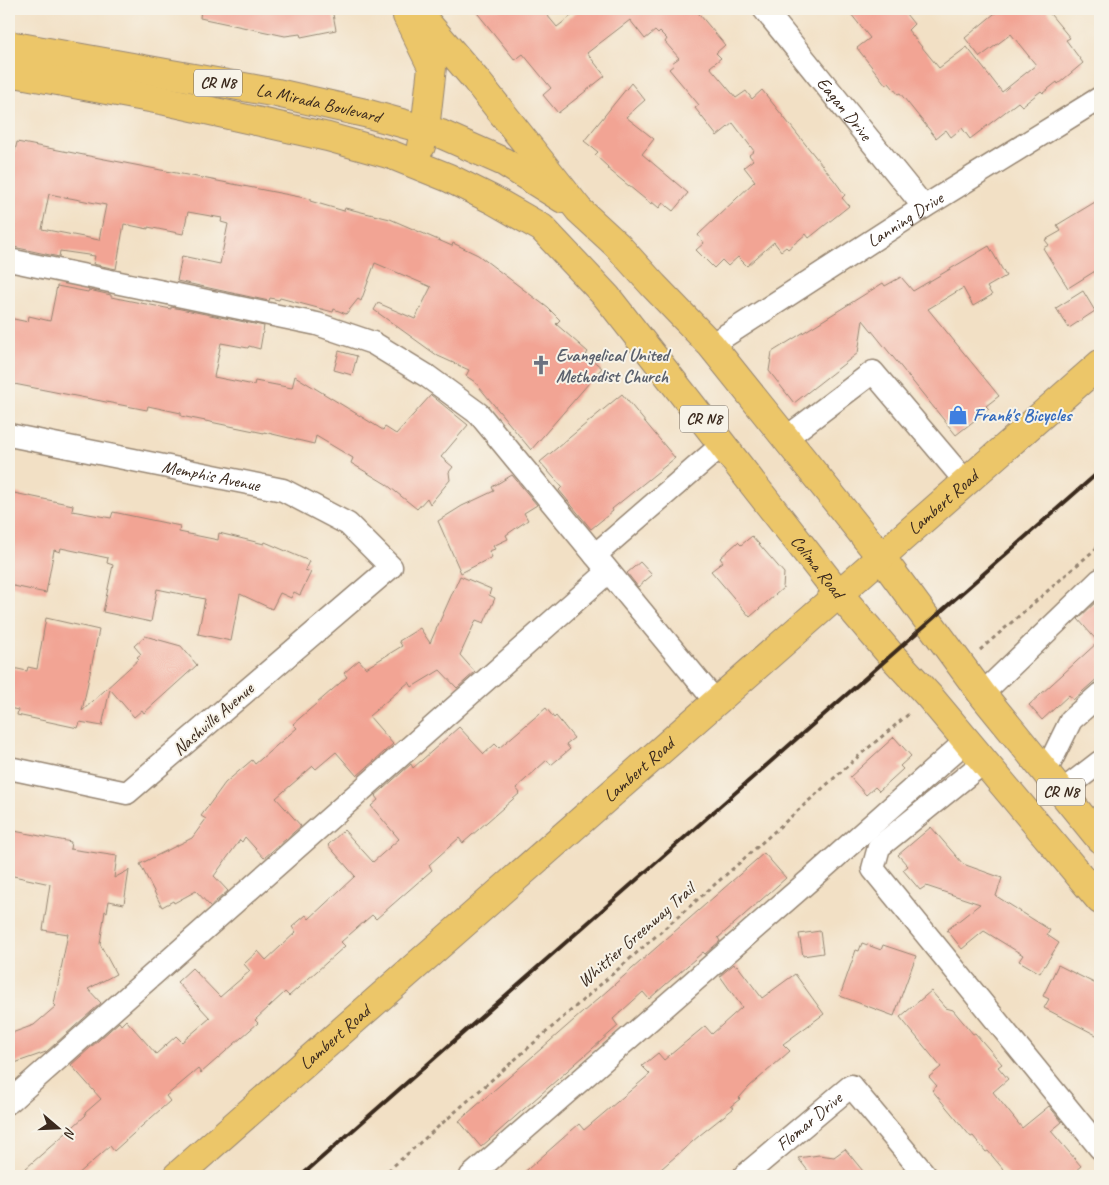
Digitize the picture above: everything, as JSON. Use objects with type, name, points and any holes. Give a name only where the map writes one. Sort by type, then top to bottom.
[{"type":"main road","points":[[404,9],[432,66],[425,130],[416,164]]},
{"type":"main road","points":[[415,9],[482,88],[579,210]]},
{"type":"main road","name":"La Mirada Boulevard","points":[[9,45],[277,93],[365,113],[441,134],[504,162],[579,210]]},
{"type":"main road","name":"La Mirada Boulevard","points":[[9,72],[166,101],[310,133],[392,155],[416,164],[493,200],[542,228]]},
{"type":"main road","name":"CR N8","points":[[579,210],[617,244],[654,286],[711,345],[881,557],[982,694],[1100,839]]},
{"type":"main road","name":"Colima Road","points":[[542,228],[607,297],[839,594],[929,696],[1100,900]]},
{"type":"main road","name":"Lambert Road","points":[[177,1176],[1100,364]]},
{"type":"street","name":"Eagan Drive","points":[[764,9],[924,208]]},
{"type":"street","name":"Lanning Drive","points":[[711,345],[1100,98]]},
{"type":"street","points":[[9,260],[317,324],[373,343],[427,376],[479,414],[716,702]]},
{"type":"street","points":[[786,438],[873,372],[966,482]]},
{"type":"street","name":"Memphis Avenue","points":[[9,435],[283,490],[348,524],[391,567]]},
{"type":"street","points":[[9,1102],[602,564],[723,444]]},
{"type":"street","name":"Nashville Avenue","points":[[9,768],[127,793],[391,567]]},
{"type":"street","points":[[982,694],[1100,580]]},
{"type":"street","points":[[1053,783],[1071,720],[1100,694]]},
{"type":"street","points":[[471,1176],[813,878],[966,740]]},
{"type":"street","points":[[984,762],[879,847],[873,869],[1100,1148]]},
{"type":"street","points":[[1053,783],[1100,762]]},
{"type":"street","name":"Flomar Drive","points":[[744,1176],[851,1086],[926,1176]]},
{"type":"path","points":[[980,650],[1100,545]]},
{"type":"path","name":"Whittier Greenway Trail","points":[[382,1176],[861,754],[908,715]]},
{"type":"building","points":[[201,9],[332,9],[336,30],[301,37],[300,34],[285,36],[200,18]]},
{"type":"building","points":[[474,9],[542,9],[557,27],[580,9],[695,9],[725,45],[716,53],[721,58],[710,67],[736,98],[746,91],[752,99],[762,90],[834,180],[845,195],[842,198],[849,206],[809,238],[806,234],[788,249],[786,247],[781,251],[774,242],[747,266],[738,257],[728,266],[722,260],[714,268],[696,250],[704,243],[698,235],[755,181],[744,167],[753,160],[749,155],[754,151],[733,123],[717,136],[695,108],[699,105],[669,69],[674,65],[672,63],[679,58],[665,42],[667,39],[660,32],[658,34],[655,31],[645,39],[630,20],[587,53],[605,76],[558,113],[543,95],[551,88],[523,54],[515,60]]},
{"type":"building","points":[[847,9],[902,9],[914,24],[908,30],[939,68],[967,47],[1002,92],[1036,65],[1011,34],[980,57],[965,38],[1000,9],[1046,9],[1070,38],[1066,40],[1083,63],[1058,84],[1057,82],[1043,93],[1041,91],[1022,106],[1018,102],[970,139],[962,128],[951,137],[946,130],[936,138],[900,93],[898,94],[889,83],[886,85],[857,48],[870,38]]},
{"type":"building","points":[[631,83],[645,100],[626,117],[654,139],[642,154],[688,193],[673,211],[663,203],[659,208],[652,202],[651,204],[607,168],[595,155],[598,152],[584,141]]},
{"type":"building","points":[[17,142],[310,199],[310,201],[344,211],[345,208],[390,219],[452,246],[453,243],[478,255],[548,308],[560,320],[556,324],[588,352],[586,355],[602,368],[531,450],[475,382],[466,376],[469,370],[438,356],[374,310],[378,303],[415,319],[431,287],[375,263],[361,301],[358,299],[346,314],[334,309],[333,312],[280,298],[279,300],[270,298],[269,301],[177,281],[182,256],[220,264],[228,224],[221,222],[222,218],[188,212],[183,234],[124,224],[116,269],[93,264],[95,256],[60,251],[59,257],[9,246],[9,149],[15,151]],"holes":[[[49,194],[106,205],[99,240],[42,229]]]},
{"type":"building","points":[[1100,199],[1100,268],[1068,288],[1043,248],[1049,245],[1045,240],[1061,231],[1057,225]]},
{"type":"building","points":[[989,246],[1006,276],[987,287],[992,295],[973,306],[963,288],[928,309],[999,396],[986,406],[989,409],[956,435],[863,320],[858,353],[794,403],[769,371],[772,352],[883,283],[885,286],[901,277],[913,291]]},
{"type":"building","points":[[57,286],[88,292],[89,290],[111,295],[111,297],[264,326],[260,349],[221,343],[214,377],[254,385],[255,381],[292,388],[295,376],[383,430],[385,427],[396,434],[431,395],[468,425],[441,457],[453,467],[449,472],[450,480],[430,504],[427,498],[417,509],[386,484],[351,463],[353,458],[316,436],[314,444],[181,416],[181,413],[148,406],[147,410],[9,383],[9,318],[28,322],[29,316],[50,321]]},
{"type":"building","points":[[1083,291],[1095,311],[1069,328],[1056,308]]},
{"type":"building","points":[[339,351],[357,356],[352,375],[334,370]]},
{"type":"building","points":[[622,394],[675,458],[612,509],[613,511],[591,529],[559,490],[562,487],[540,462]]},
{"type":"building","points":[[512,475],[537,505],[524,513],[528,520],[506,535],[508,539],[493,546],[495,549],[489,551],[492,557],[461,573],[438,521],[462,506],[494,491],[492,487]]},
{"type":"building","points":[[9,492],[73,505],[72,511],[111,518],[113,512],[180,526],[179,532],[218,540],[219,533],[264,544],[265,542],[309,561],[305,570],[311,572],[300,595],[294,592],[291,598],[280,593],[272,609],[240,594],[231,641],[198,634],[205,599],[157,589],[151,622],[103,612],[113,565],[107,563],[108,558],[61,548],[60,552],[54,550],[46,593],[9,585]]},
{"type":"building","points":[[752,536],[784,573],[783,588],[750,617],[711,571],[723,562],[720,558],[738,542],[741,545]]},
{"type":"building","points":[[640,562],[652,575],[638,587],[627,573]]},
{"type":"building","points":[[460,576],[491,589],[489,595],[495,598],[484,623],[476,620],[460,655],[475,672],[457,688],[440,670],[412,687],[409,682],[369,716],[393,744],[357,776],[336,752],[316,769],[313,766],[276,798],[301,826],[264,858],[245,837],[242,842],[240,840],[214,876],[228,891],[210,906],[196,891],[162,907],[140,864],[192,838],[206,819],[201,816],[225,783],[252,760],[255,764],[297,728],[293,724],[347,677],[344,673],[359,660],[366,668],[402,646],[399,641],[420,628],[430,643]]},
{"type":"building","points":[[1100,598],[1100,676],[1073,700],[1069,695],[1042,720],[1029,705],[1098,642],[1078,619]]},
{"type":"building","points":[[46,618],[99,630],[82,711],[139,659],[137,657],[141,654],[134,646],[145,636],[181,646],[197,665],[144,713],[142,710],[134,717],[110,689],[102,726],[80,722],[78,728],[17,715],[18,710],[9,708],[9,679],[11,679],[13,668],[27,671],[28,667],[37,669]]},
{"type":"building","points":[[546,708],[554,718],[556,716],[574,738],[566,744],[570,749],[551,765],[547,760],[516,788],[520,793],[463,843],[459,838],[429,865],[432,870],[376,919],[372,915],[341,942],[345,946],[289,996],[285,992],[255,1020],[258,1023],[201,1073],[198,1069],[166,1096],[170,1101],[114,1151],[110,1146],[76,1176],[17,1176],[86,1115],[85,1113],[101,1099],[71,1065],[119,1022],[121,1025],[126,1020],[156,1054],[176,1036],[182,1042],[210,1018],[177,982],[192,968],[220,997],[250,971],[244,964],[258,951],[266,960],[296,932],[292,927],[306,915],[309,919],[355,876],[328,845],[344,830],[373,862],[399,839],[371,806],[378,800],[375,796],[411,764],[413,768],[459,727],[484,754],[495,744],[499,748]]},
{"type":"building","points":[[894,737],[911,756],[900,766],[903,769],[879,791],[875,787],[866,795],[850,777]]},
{"type":"building","points":[[931,827],[963,864],[1002,878],[996,896],[1050,930],[1047,935],[1059,943],[1040,973],[1019,961],[1023,955],[984,931],[962,949],[947,930],[980,904],[926,886],[920,890],[903,870],[908,866],[898,855]]},
{"type":"building","points":[[9,830],[71,842],[70,849],[117,856],[114,878],[129,870],[124,904],[109,901],[107,912],[105,911],[100,944],[116,974],[88,989],[101,1003],[46,1052],[9,1065],[9,1034],[34,1025],[56,1006],[54,1004],[68,934],[43,930],[50,884],[9,875]]},
{"type":"building","points":[[764,853],[786,878],[718,938],[720,941],[705,954],[703,952],[649,999],[643,992],[613,1019],[618,1026],[481,1147],[459,1121]]},
{"type":"building","points":[[820,931],[823,953],[803,956],[799,934]]},
{"type":"building","points":[[862,943],[881,950],[883,945],[916,956],[894,1016],[840,996],[856,950],[859,951]]},
{"type":"building","points":[[734,964],[735,966],[737,965],[762,998],[795,974],[824,1014],[783,1044],[790,1051],[749,1087],[740,1099],[731,1106],[734,1108],[653,1176],[520,1176],[579,1124],[584,1130],[650,1074],[642,1066],[658,1053],[664,1060],[705,1026],[712,1034],[742,1007],[720,976]]},
{"type":"building","points":[[1058,965],[1100,986],[1100,1037],[1044,1008],[1049,999],[1043,996]]},
{"type":"building","points":[[931,991],[946,1008],[953,1010],[1002,1064],[998,1067],[1008,1079],[993,1092],[1022,1128],[1049,1106],[1062,1122],[1051,1131],[1081,1166],[1069,1176],[1009,1176],[988,1151],[986,1152],[973,1136],[971,1137],[932,1090],[937,1086],[929,1077],[941,1067],[900,1017]]},
{"type":"building","points":[[845,1149],[867,1176],[812,1176],[798,1158],[819,1155],[834,1157]]},
{"type":"railway","points":[[301,1176],[1100,471]]},
{"type":"place","name":"Evangelical United Methodist Church","points":[[541,365]]},
{"type":"place","name":"Frank's Bicycles","points":[[958,415]]}]
